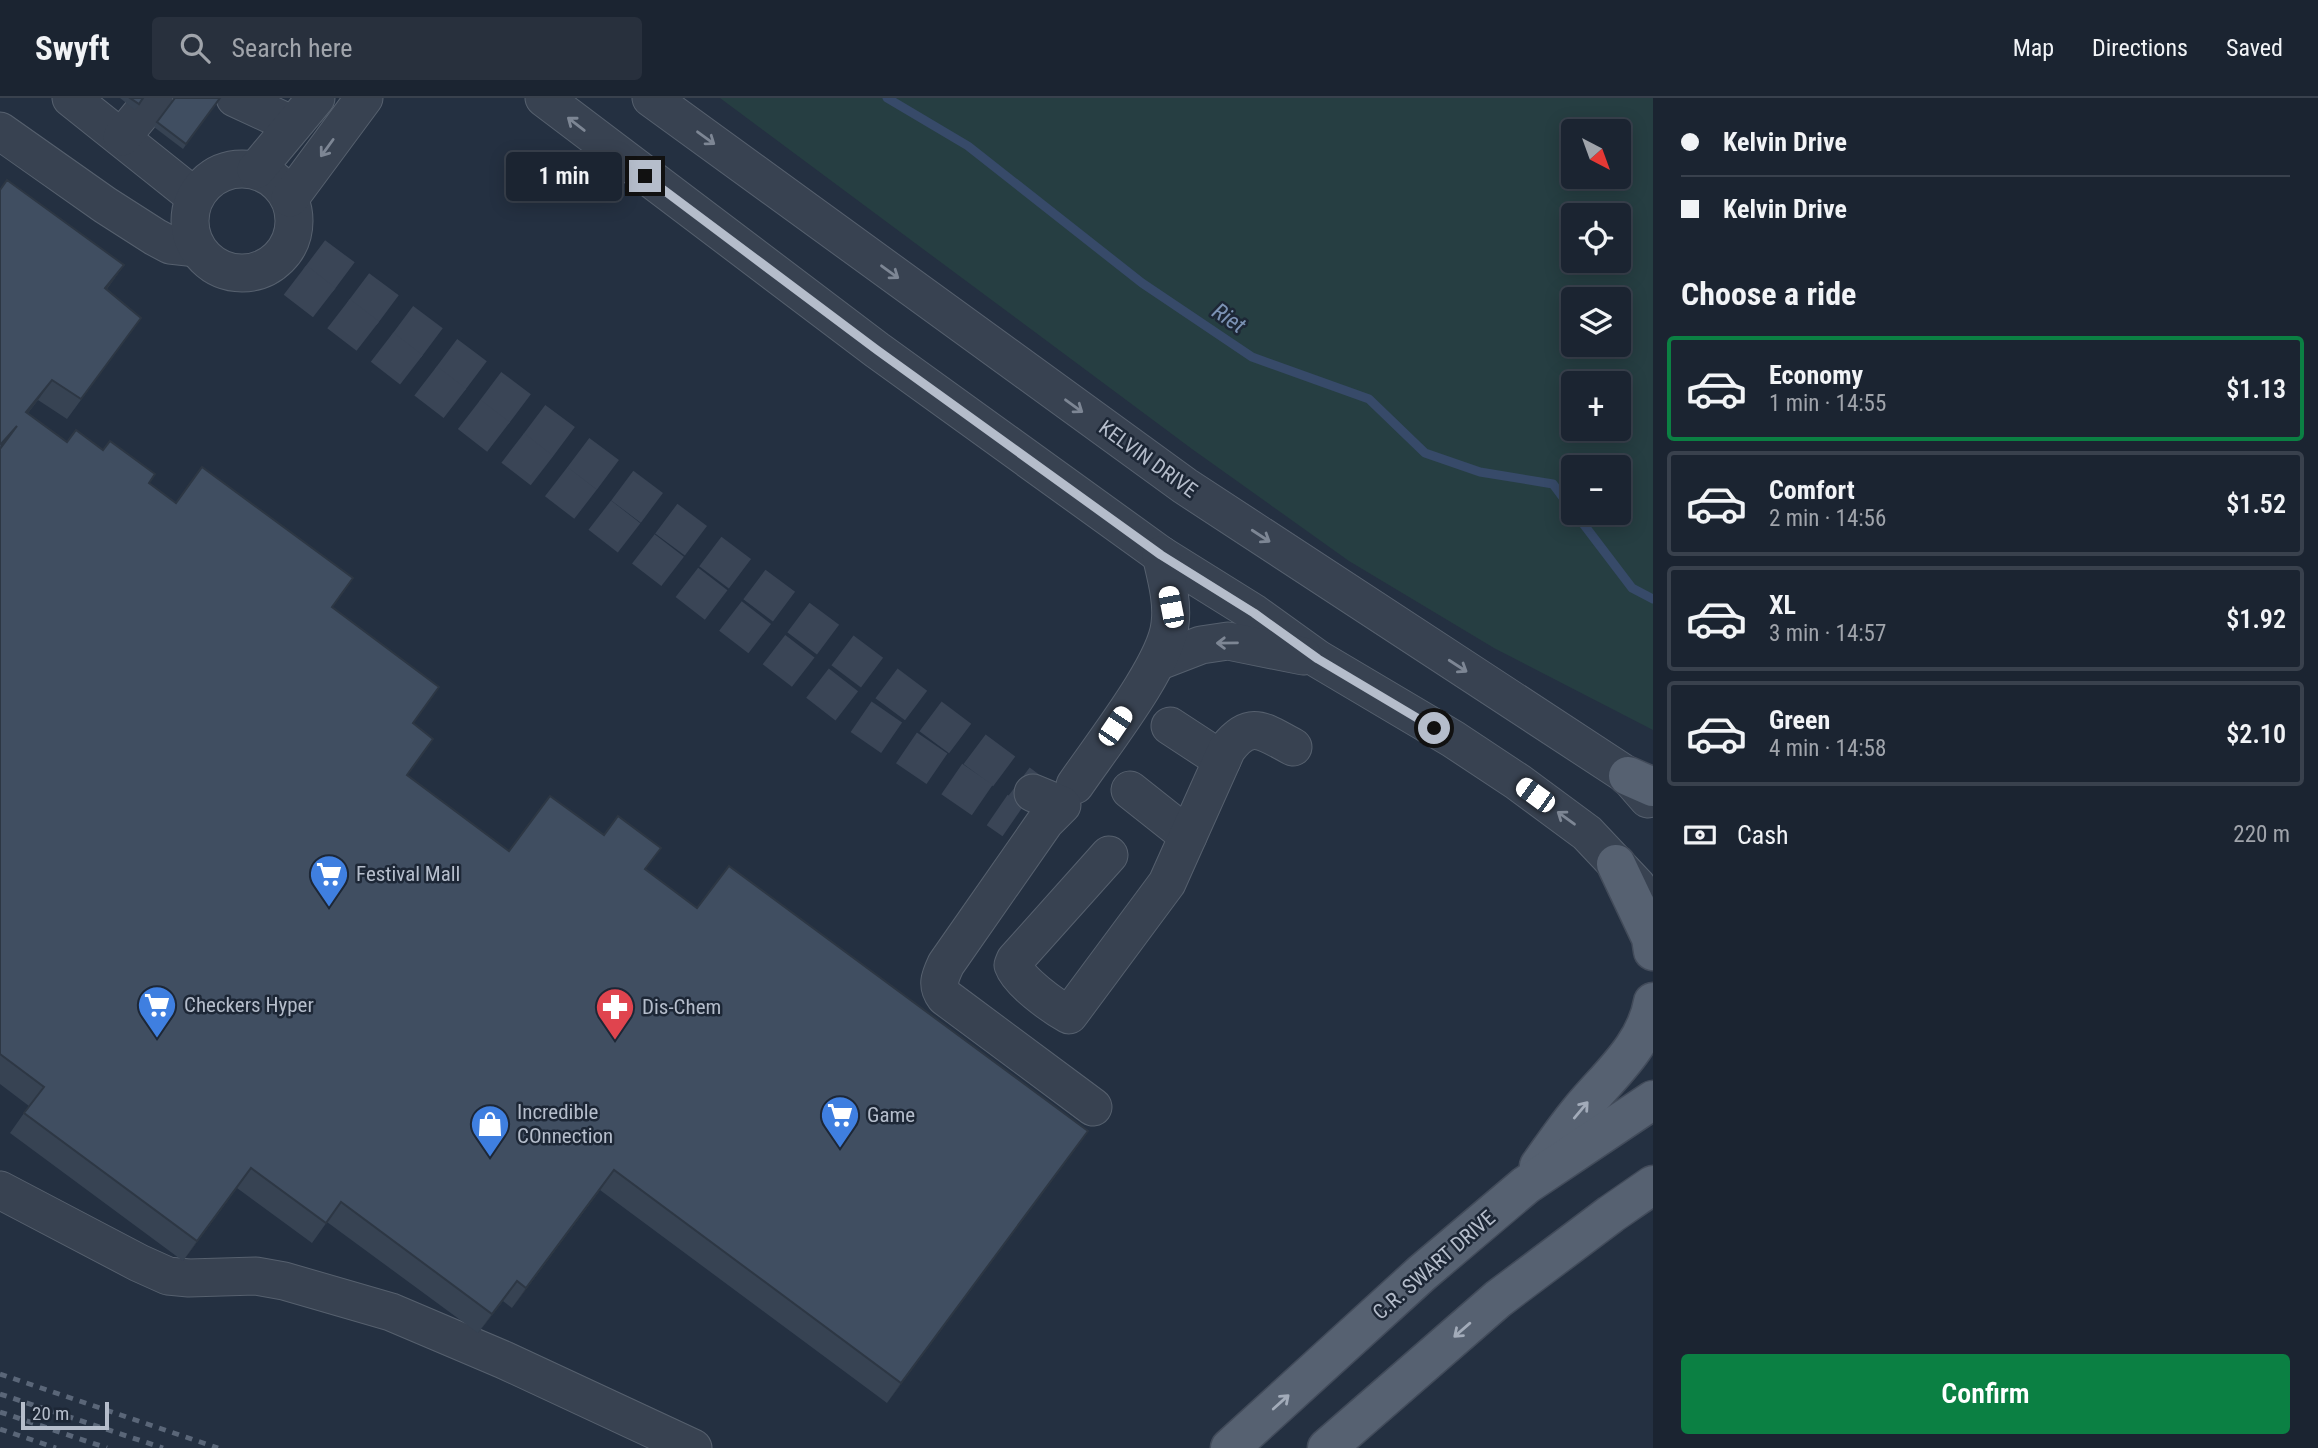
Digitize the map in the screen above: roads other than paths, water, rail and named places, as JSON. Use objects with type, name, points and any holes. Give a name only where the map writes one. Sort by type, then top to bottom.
[{"type":"main road","points":[[1616,864],[1651,938],[1653,951]]},
{"type":"main road","points":[[1526,1185],[1577,1113],[1633,1052],[1653,1002]]},
{"type":"main road","name":"C.R. SWART DRIVE","points":[[1230,1448],[1422,1273],[1526,1185],[1653,1100]]},
{"type":"main road","points":[[1327,1448],[1499,1298],[1653,1185]]},
{"type":"main road","points":[[1499,1298],[1653,1218]]},
{"type":"street","points":[[71,98],[195,197]]},
{"type":"street","points":[[122,137],[155,98]]},
{"type":"street","points":[[235,98],[304,112],[256,170]]},
{"type":"street","points":[[290,198],[364,98]]},
{"type":"street","points":[[544,98],[877,350],[1161,555],[1254,613],[1318,659],[1454,739],[1518,782],[1587,833],[1653,904]]},
{"type":"street","name":"KELVIN DRIVE","points":[[651,98],[1185,486],[1641,782],[1653,805]]},
{"type":"street","points":[[0,131],[155,237],[170,245],[197,248]]},
{"type":"street","points":[[238,169],[256,170],[270,176],[282,186],[290,198],[295,215],[294,259],[259,271],[224,271],[209,262],[197,248],[191,232],[190,214],[195,197],[206,183],[220,173],[238,169]]},
{"type":"street","points":[[1093,1107],[945,997],[939,979],[1045,805],[1157,662],[1167,638],[1171,617],[1161,555]]},
{"type":"street","points":[[1157,662],[1201,645],[1228,641],[1318,659]]},
{"type":"street","points":[[1170,726],[1222,760]]},
{"type":"street","points":[[1109,855],[1013,965],[1018,975],[1069,1015],[1167,883],[1233,741],[1240,734],[1259,729],[1293,747]]},
{"type":"street","points":[[1130,790],[1188,836]]},
{"type":"street","points":[[0,1190],[168,1276],[265,1278],[284,1281],[391,1312],[504,1360],[693,1448]]},
{"type":"waterway","name":"Riet","points":[[887,98],[968,146],[1142,283],[1252,357],[1369,399],[1425,453],[1480,472],[1553,484],[1561,495]]},
{"type":"waterway","name":"Riet","points":[[1584,525],[1632,588],[1653,599]]},
{"type":"tunnel","points":[[314,255],[1033,793]]},
{"type":"tunnel","points":[[295,280],[860,716],[1013,821]]},
{"type":"railway","points":[[0,1374],[218,1448]]},
{"type":"railway","points":[[0,1394],[163,1448]]},
{"type":"railway","points":[[0,1412],[107,1448]]},
{"type":"railway","points":[[0,1429],[56,1448]]},
{"type":"place","name":"Festival Mall","points":[[329,908]]},
{"type":"place","name":"Checkers Hyper","points":[[157,1039]]},
{"type":"place","name":"Dis-Chem","points":[[615,1041]]},
{"type":"place","name":"Game","points":[[840,1149]]},
{"type":"place","name":"Incredible COnnection","points":[[490,1158]]}]
